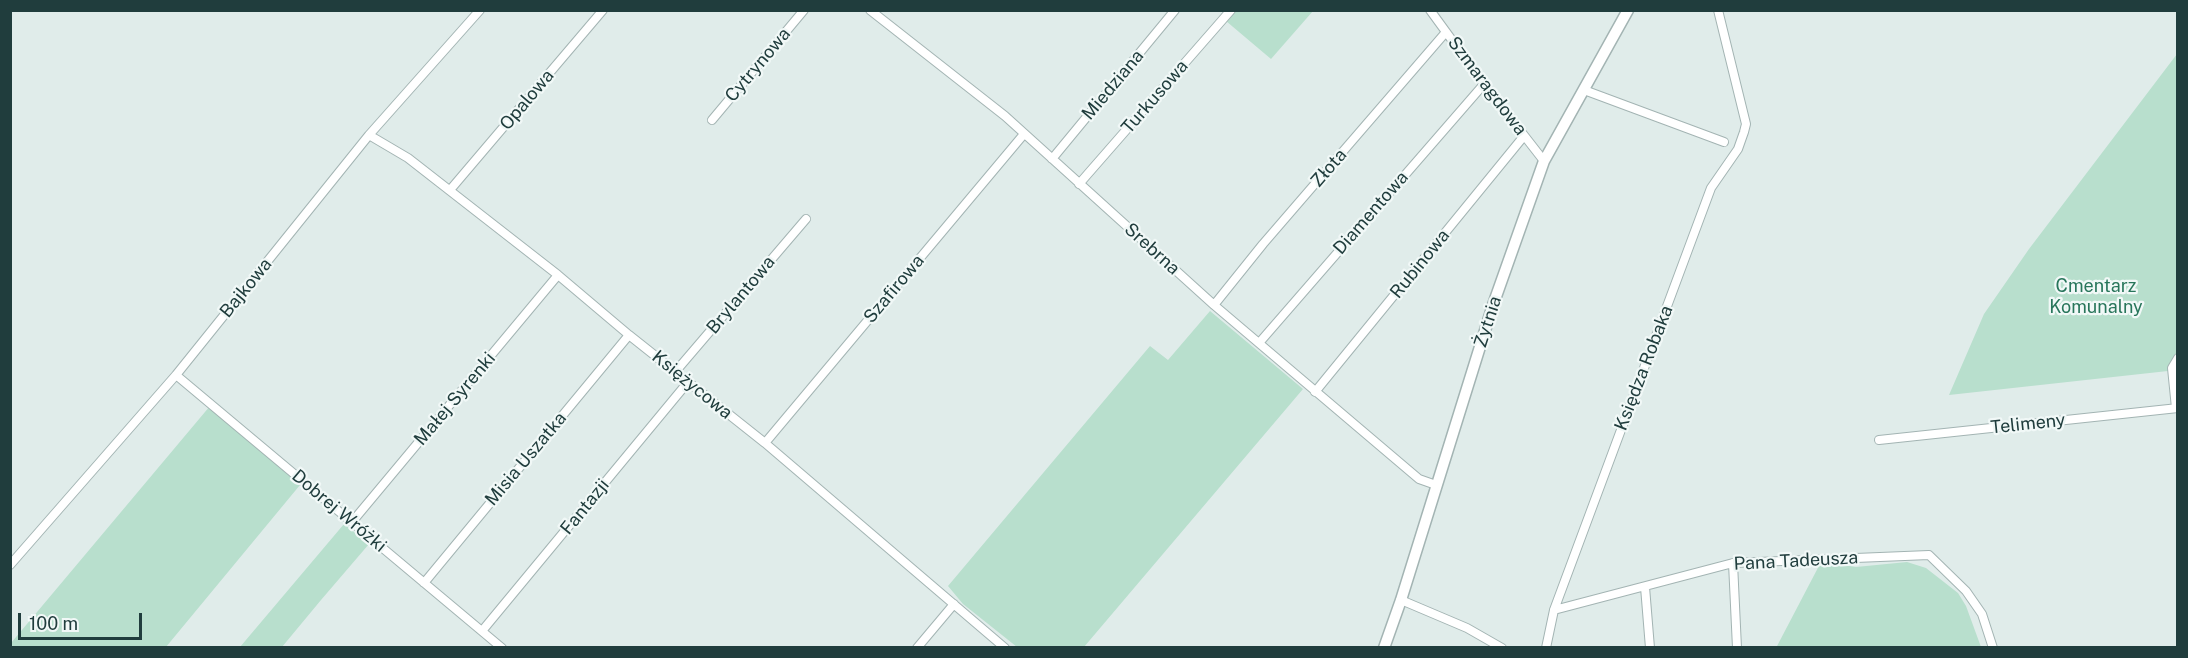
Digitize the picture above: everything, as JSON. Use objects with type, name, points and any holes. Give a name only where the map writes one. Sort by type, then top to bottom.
[{"type":"street","name":"Bajkowa","points":[[10,565],[176,375],[369,135],[480,10]]},
{"type":"street","name":"Opalowa","points":[[450,190],[603,10]]},
{"type":"street","name":"Cytrynowa","points":[[712,120],[804,10]]},
{"type":"street","name":"Srebrna","points":[[870,10],[1005,116],[1214,305],[1315,392],[1419,478],[1436,485]]},
{"type":"street","name":"Miedziana","points":[[1052,159],[1175,10]]},
{"type":"street","name":"Turkusowa","points":[[1079,184],[1231,10]]},
{"type":"street","name":"Szmaragdowa","points":[[1430,10],[1544,161]]},
{"type":"street","name":"Żytnia","points":[[1384,648],[1493,305],[1544,161],[1628,10]]},
{"type":"street","name":"Księdza Robaka","points":[[1546,648],[1554,610],[1711,188],[1738,148],[1744,132],[1746,124],[1718,10]]},
{"type":"street","name":"Złota","points":[[1214,305],[1263,244],[1446,32]]},
{"type":"street","name":"Diamentowa","points":[[1259,343],[1484,84]]},
{"type":"street","points":[[1584,90],[1724,142]]},
{"type":"street","name":"Szafirowa","points":[[765,443],[1024,134]]},
{"type":"street","name":"Księżycowa","points":[[369,135],[408,158],[558,275],[629,335],[765,443],[1005,648]]},
{"type":"street","name":"Rubinowa","points":[[1315,392],[1524,136]]},
{"type":"street","name":"Brylantowa","points":[[676,371],[806,219]]},
{"type":"street","name":"Małej Syrenki","points":[[352,522],[558,275]]},
{"type":"street","name":"Misia Uszatka","points":[[424,583],[629,335]]},
{"type":"street","points":[[2177,408],[2172,368],[2178,358]]},
{"type":"street","name":"Dobrej Wróżki","points":[[176,375],[502,648]]},
{"type":"street","name":"Fantazji","points":[[483,632],[688,382]]},
{"type":"street","name":"Telimeny","points":[[1879,440],[2177,408]]},
{"type":"street","name":"Pana Tadeusza","points":[[1554,610],[1733,563],[1929,555],[1966,591],[1982,614],[1993,648]]},
{"type":"street","points":[[1733,563],[1737,648]]},
{"type":"street","points":[[1645,587],[1650,648]]},
{"type":"street","points":[[1401,600],[1467,628],[1502,648]]},
{"type":"street","points":[[917,648],[954,604]]},
{"type":"green space","points":[[1235,11],[1313,11],[1271,59],[1226,21]]},
{"type":"green space","name":"Cmentarz Komunalny","points":[[2177,54],[2177,370],[1949,395],[1984,314],[2029,249]]},
{"type":"green space","points":[[1210,311],[1303,389],[1084,647],[1017,647],[963,604],[948,586],[1150,346],[1168,360]]},
{"type":"green space","points":[[210,406],[300,485],[166,647],[11,648],[11,643]]},
{"type":"green space","points":[[344,524],[369,544],[282,647],[240,647]]},
{"type":"green space","points":[[1821,562],[1856,567],[1907,562],[1926,568],[1958,593],[1966,606],[1981,647],[1776,648]]}]
